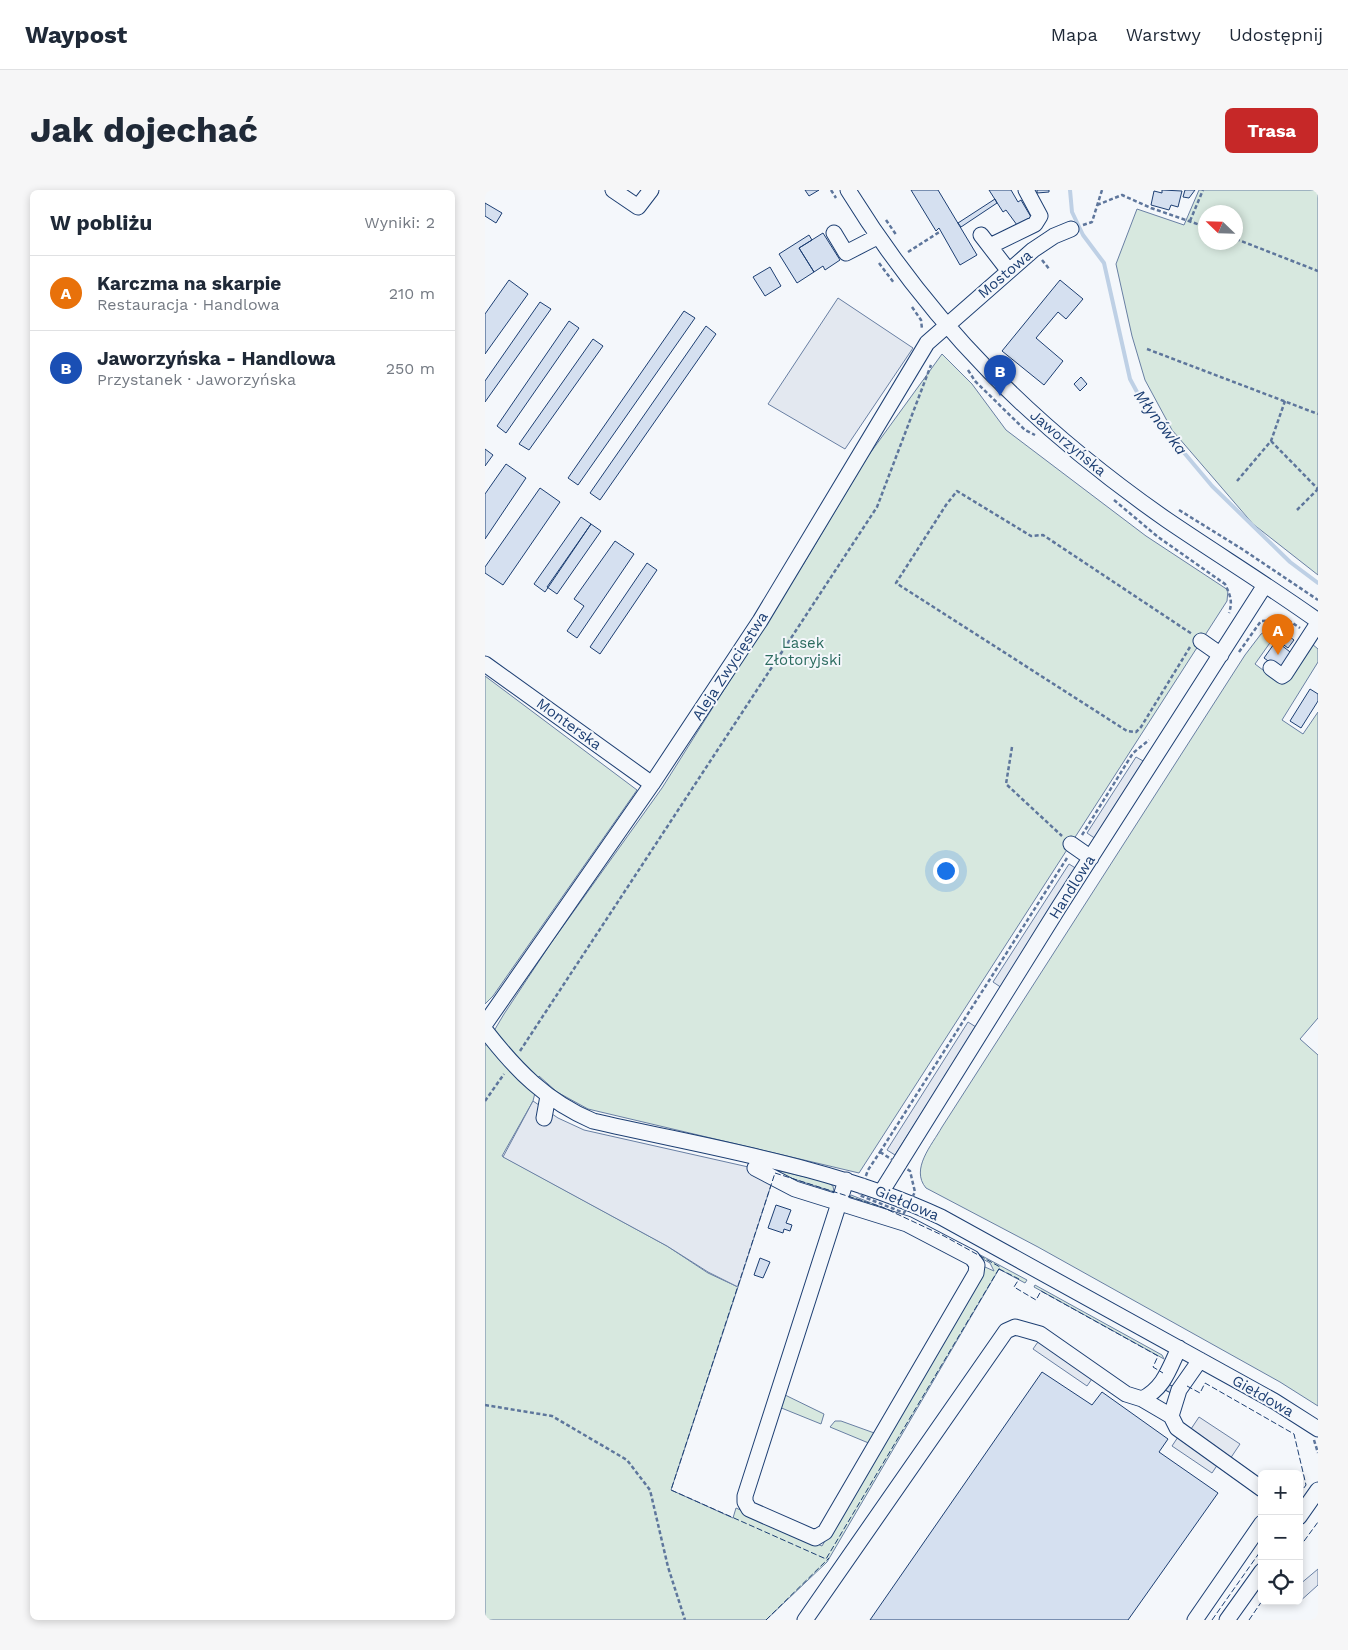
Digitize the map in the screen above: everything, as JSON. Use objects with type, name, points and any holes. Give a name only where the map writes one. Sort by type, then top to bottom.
[{"type":"street","points":[[613,190],[638,207],[651,190]]},
{"type":"street","name":"Jaworzyńska","points":[[848,190],[877,237],[945,326],[1008,391],[1058,436],[1167,520],[1265,585],[1315,627]]},
{"type":"street","points":[[1008,270],[985,241],[1035,224],[1040,216],[1026,190]]},
{"type":"street","name":"Mostowa","points":[[945,326],[1008,270],[1040,245],[1071,229]]},
{"type":"street","points":[[834,233],[846,254],[877,237]]},
{"type":"street","name":"Aleja Zwycięstwa","points":[[485,1024],[652,784],[760,621],[927,343],[945,326]]},
{"type":"street","name":"Handlowa","points":[[882,1191],[1265,585]]},
{"type":"street","points":[[1271,668],[1282,676],[1285,674],[1315,627]]},
{"type":"street","points":[[1199,639],[1221,654]]},
{"type":"street","name":"Monterska","points":[[485,664],[652,784]]},
{"type":"street","points":[[1072,845],[1091,858]]},
{"type":"street","name":"Giełdowa","points":[[485,1030],[511,1064],[549,1096],[572,1112],[593,1121],[755,1169],[846,1180],[882,1191],[941,1217],[1179,1348],[1318,1428]]},
{"type":"street","points":[[545,1118],[549,1096]]},
{"type":"street","points":[[755,1169],[791,1188],[839,1203],[917,1229],[977,1262],[978,1269],[825,1532],[815,1538],[749,1509],[744,1498],[839,1203],[846,1180]]},
{"type":"street","points":[[805,1620],[1006,1331],[1015,1328],[1040,1334],[1127,1394],[1171,1416],[1177,1428],[1258,1486]]},
{"type":"street","points":[[1142,1400],[1154,1393],[1163,1383],[1179,1348]]},
{"type":"street","points":[[1171,1416],[1179,1390],[1200,1360]]},
{"type":"street","points":[[1300,1515],[1318,1490]]},
{"type":"street","points":[[1195,1620],[1258,1529]]},
{"type":"street","points":[[1227,1620],[1258,1576]]},
{"type":"path","points":[[1092,222],[1102,190]]},
{"type":"path","points":[[1190,221],[1203,190]]},
{"type":"path","points":[[1097,205],[1122,195],[1151,208],[1198,224]]},
{"type":"path","points":[[908,252],[941,231]]},
{"type":"path","points":[[1243,242],[1318,271]]},
{"type":"path","points":[[1147,349],[1318,414]]},
{"type":"path","points":[[485,1102],[877,506],[933,360]]},
{"type":"path","points":[[1237,481],[1271,441],[1285,401]]},
{"type":"path","points":[[1271,441],[1318,489],[1297,510]]},
{"type":"path","points":[[957,491],[1031,536],[1043,535],[1199,639],[1136,732],[1127,730],[896,583],[945,505],[957,491]]},
{"type":"path","points":[[1176,508],[1318,600]]},
{"type":"path","points":[[1225,584],[1231,595],[1232,605],[1226,620]]},
{"type":"path","points":[[1252,634],[1261,621],[1288,620],[1315,627]]},
{"type":"path","points":[[880,1152],[1072,845],[1133,753],[1149,739]]},
{"type":"path","points":[[1012,748],[1006,784],[1072,845]]},
{"type":"path","points":[[485,1405],[552,1416],[627,1460],[650,1490],[668,1567],[685,1620]]},
{"type":"green space","points":[[1199,190],[1318,190],[1318,575],[1253,524],[1172,430],[1145,380],[1132,336],[1116,264],[1137,209],[1184,225]]},
{"type":"green space","name":"Lasek Złotoryjski","points":[[942,354],[972,384],[1006,430],[1146,536],[1228,590],[1227,601],[859,1173],[588,1109],[557,1092],[539,1076],[533,1101],[502,1156],[667,1246],[708,1273],[738,1287],[671,1490],[733,1518],[736,1508],[822,1546],[985,1267],[994,1271],[990,1263],[937,1234],[862,1205],[863,1201],[850,1197],[851,1195],[917,1221],[1027,1280],[1025,1283],[999,1269],[827,1562],[766,1620],[485,1620],[485,1046],[551,943],[662,788],[804,563],[868,456]]},
{"type":"green space","points":[[1271,629],[1279,630],[1255,664],[1280,683],[1312,644],[1318,649],[1318,662],[1282,720],[1303,734],[1318,712],[1318,1018],[1300,1039],[1318,1055],[1318,1406],[1280,1382],[1038,1247],[926,1188],[920,1173],[921,1165],[928,1149],[1245,655],[1261,634]]},
{"type":"green space","points":[[485,676],[637,790],[493,996],[485,1004]]},
{"type":"green space","points":[[767,1168],[827,1182],[833,1186],[834,1192],[775,1173]]},
{"type":"green space","points":[[1035,1285],[1162,1355],[1164,1359],[1034,1287]]},
{"type":"green space","points":[[783,1394],[824,1414],[821,1424],[779,1407]]},
{"type":"green space","points":[[835,1421],[841,1421],[877,1434],[871,1444],[830,1427]]},
{"type":"shaded area","points":[[838,298],[913,348],[845,449],[768,404]]},
{"type":"shaded area","points":[[1136,757],[1145,762],[1096,839],[1087,833]]},
{"type":"shaded area","points":[[1069,864],[1077,869],[1002,988],[993,982]]},
{"type":"shaded area","points":[[968,1022],[976,1027],[895,1155],[887,1150]]},
{"type":"shaded area","points":[[533,1101],[558,1118],[584,1130],[775,1173],[738,1287],[708,1272],[667,1246],[503,1157]]},
{"type":"shaded area","points":[[1040,1339],[1094,1376],[1087,1386],[1033,1349]]},
{"type":"shaded area","points":[[1199,1417],[1240,1444],[1230,1459],[1189,1432]]},
{"type":"shaded area","points":[[1178,1437],[1218,1464],[1212,1473],[1172,1446]]},
{"type":"shaded area","points":[[1318,1569],[1318,1585],[1303,1598],[1303,1582]]},
{"type":"building","points":[[805,190],[819,190],[809,196]]},
{"type":"building","points":[[911,190],[938,190],[977,255],[960,265],[939,228],[936,231]]},
{"type":"building","points":[[989,190],[1011,190],[1018,202],[1021,200],[1031,217],[1017,225],[1006,210],[1003,212]]},
{"type":"building","points":[[1037,190],[1049,190],[1049,192],[1037,193]]},
{"type":"building","points":[[1162,190],[1182,191],[1178,207],[1171,205],[1169,210],[1151,205],[1154,191],[1162,193]]},
{"type":"building","points":[[1185,190],[1195,190],[1189,198],[1183,197]]},
{"type":"building","points":[[995,199],[997,203],[961,227],[958,223]]},
{"type":"building","points":[[485,203],[502,213],[496,223],[485,216]]},
{"type":"building","points":[[823,233],[840,260],[825,270],[823,266],[814,272],[799,248]]},
{"type":"building","points":[[809,235],[812,240],[799,248],[814,272],[797,283],[779,254]]},
{"type":"building","points":[[770,267],[781,286],[765,296],[753,277]]},
{"type":"building","points":[[509,280],[528,294],[485,354],[485,314]]},
{"type":"building","points":[[1060,280],[1083,299],[1066,319],[1058,312],[1036,338],[1063,361],[1044,385],[1002,351]]},
{"type":"building","points":[[540,302],[551,309],[485,402],[485,381]]},
{"type":"building","points":[[684,311],[695,318],[578,485],[568,478]]},
{"type":"building","points":[[569,321],[579,328],[506,433],[497,426]]},
{"type":"building","points":[[706,326],[716,334],[600,500],[590,493]]},
{"type":"building","points":[[593,339],[603,346],[529,450],[519,444]]},
{"type":"building","points":[[1081,377],[1087,384],[1080,391],[1074,384]]},
{"type":"building","points":[[485,449],[493,455],[485,466]]},
{"type":"building","points":[[506,464],[526,478],[485,539],[485,494]]},
{"type":"building","points":[[540,488],[560,502],[503,585],[485,573],[485,567]]},
{"type":"building","points":[[581,517],[591,524],[545,592],[534,584]]},
{"type":"building","points":[[591,524],[601,531],[557,594],[547,587]]},
{"type":"building","points":[[615,541],[634,554],[577,638],[567,631],[584,606],[574,599]]},
{"type":"building","points":[[647,563],[657,570],[600,654],[590,647]]},
{"type":"building","points":[[1283,632],[1294,640],[1288,648],[1277,640]]},
{"type":"building","points":[[1276,641],[1294,655],[1282,671],[1264,658]]},
{"type":"building","points":[[1310,689],[1318,694],[1318,701],[1301,728],[1290,721]]},
{"type":"building","points":[[776,1205],[791,1210],[786,1223],[792,1225],[790,1231],[784,1229],[783,1233],[768,1228]]},
{"type":"building","points":[[760,1258],[770,1262],[763,1278],[754,1275]]},
{"type":"building","points":[[1042,1372],[1092,1405],[1102,1392],[1168,1439],[1159,1452],[1218,1493],[1128,1620],[870,1620]]},
{"type":"building","points":[[1168,1384],[1174,1387],[1171,1393],[1165,1390]]},
{"type":"waterway","name":"Młynówka","points":[[1070,190],[1072,212],[1083,235],[1104,263],[1130,379],[1144,405],[1212,486],[1290,562],[1318,583]]},
{"type":"fence","points":[[775,1173],[882,1207],[944,1236],[1000,1267],[826,1559],[671,1490],[775,1173]]},
{"type":"fence","points":[[999,1269],[1019,1279],[1014,1287],[1036,1300],[1041,1291],[1158,1356],[1153,1367],[1163,1373]]},
{"type":"fence","points":[[1187,1386],[1200,1393],[1205,1383],[1294,1434],[1302,1470]]},
{"type":"fence","points":[[1303,1472],[1306,1485],[1303,1489]]},
{"type":"fence","points":[[1303,1543],[1318,1522]]},
{"type":"fence","points":[[1212,1620],[1258,1555]]},
{"type":"fence","points":[[766,1620],[829,1558]]},
{"type":"fence","points":[[1249,1620],[1259,1605]]},
{"type":"place","name":"Jaworzyńska - Handlowa","points":[[1000,396]]},
{"type":"place","name":"Karczma na skarpie","points":[[1278,655]]}]
